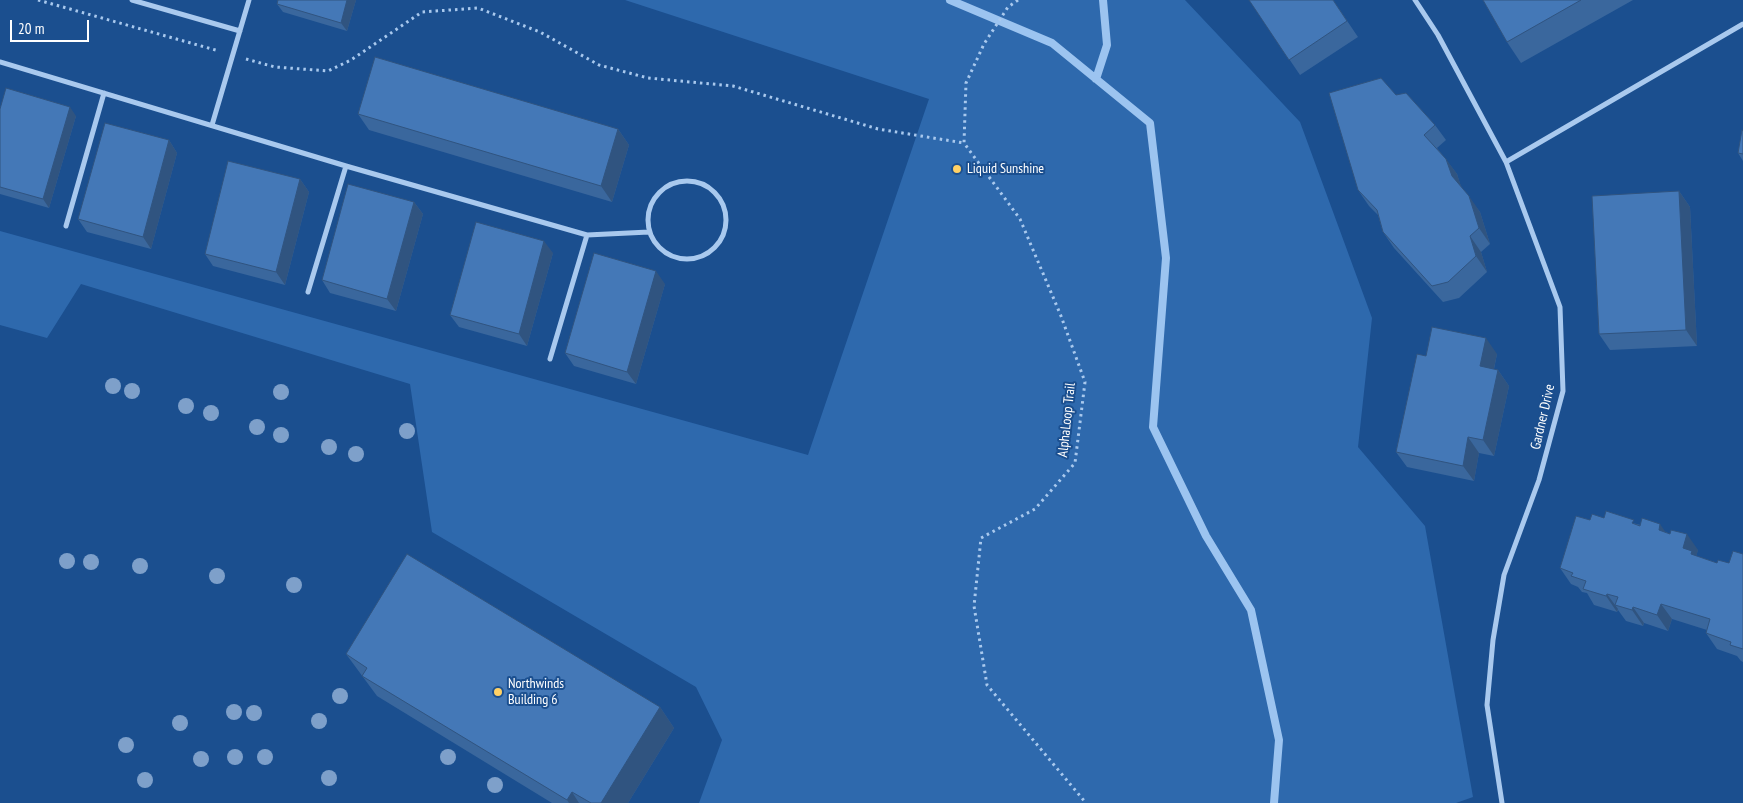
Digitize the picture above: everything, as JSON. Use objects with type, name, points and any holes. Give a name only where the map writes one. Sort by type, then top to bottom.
[{"type":"street","points":[[132,0],[240,31]]},
{"type":"street","points":[[212,124],[249,0]]},
{"type":"street","name":"Gardner Drive","points":[[1415,0],[1438,36],[1506,162],[1560,307],[1563,391],[1539,480],[1504,576],[1493,640],[1487,705],[1502,803]]},
{"type":"street","points":[[1506,162],[1743,24]]},
{"type":"street","points":[[0,62],[212,124],[346,166],[587,235],[649,232]]},
{"type":"street","points":[[66,226],[104,93]]},
{"type":"street","points":[[308,292],[346,166]]},
{"type":"street","points":[[688,180],[700,182],[711,188],[720,198],[725,209],[726,223],[723,236],[716,247],[705,255],[691,259],[678,258],[665,253],[655,244],[649,232],[647,219],[652,201],[664,187],[675,182],[688,180]]},
{"type":"street","points":[[550,359],[587,235]]},
{"type":"path","points":[[38,0],[275,67],[328,72],[351,60],[422,12],[478,8],[540,32],[599,65],[648,78],[733,86],[878,129],[964,143],[966,83],[984,44],[1008,7],[1018,0]]},
{"type":"path","name":"AlphaLoop Trail","points":[[964,143],[1020,219],[1061,316],[1084,382],[1075,463],[1035,509],[981,538],[974,606],[987,685],[1086,803]]},
{"type":"shaded area","points":[[625,0],[1185,0],[1300,122],[1372,318],[1358,447],[1425,526],[1473,797],[1456,803],[699,803],[722,740],[696,687],[432,532],[410,384],[81,284],[47,338],[0,325],[0,231],[808,455],[929,99]]},
{"type":"building","points":[[278,0],[347,0],[341,23],[277,4]]},
{"type":"building","points":[[1249,0],[1333,0],[1347,21],[1289,60]]},
{"type":"building","points":[[1483,0],[1581,0],[1507,42]]},
{"type":"building","points":[[375,57],[618,129],[601,186],[358,114]]},
{"type":"building","points":[[1381,78],[1396,95],[1406,93],[1435,125],[1424,135],[1446,159],[1452,176],[1469,196],[1479,228],[1470,236],[1476,256],[1448,282],[1432,286],[1383,232],[1377,210],[1358,190],[1329,93]]},
{"type":"building","points":[[6,88],[70,107],[43,199],[0,187],[0,109]]},
{"type":"building","points":[[105,123],[169,140],[143,237],[78,219]]},
{"type":"building","points":[[1743,131],[1743,154],[1738,153]]},
{"type":"building","points":[[228,161],[300,179],[276,272],[205,254]]},
{"type":"building","points":[[348,184],[414,202],[387,299],[322,280]]},
{"type":"building","points":[[1679,191],[1686,330],[1599,334],[1592,196]]},
{"type":"building","points":[[476,222],[544,241],[519,334],[450,315]]},
{"type":"building","points":[[594,253],[656,271],[627,372],[565,353]]},
{"type":"building","points":[[1432,327],[1486,338],[1480,366],[1498,370],[1483,440],[1468,437],[1463,466],[1396,452],[1417,354],[1426,356]]},
{"type":"building","points":[[1606,511],[1634,520],[1632,523],[1640,526],[1642,518],[1660,524],[1659,530],[1670,534],[1671,530],[1687,534],[1683,548],[1692,551],[1691,554],[1717,563],[1718,560],[1729,563],[1733,551],[1743,554],[1743,649],[1730,645],[1731,642],[1706,633],[1710,619],[1661,604],[1657,615],[1633,607],[1632,610],[1615,605],[1618,597],[1607,594],[1606,596],[1583,589],[1586,581],[1571,576],[1573,573],[1560,568],[1576,516],[1590,520],[1592,514],[1604,518]]},
{"type":"building","name":"Northwinds Building 6","points":[[407,554],[660,707],[601,803],[591,803],[572,792],[567,800],[362,676],[367,668],[346,654]]},
{"type":"waterway","points":[[950,0],[1052,43],[1150,123],[1166,258],[1153,427],[1206,536],[1251,610],[1279,740],[1274,803]]},
{"type":"waterway","points":[[1096,79],[1107,45],[1103,0]]},
{"type":"place","name":"Liquid Sunshine","points":[[957,169]]},
{"type":"place","name":"Northwinds Building 6","points":[[498,692]]}]
